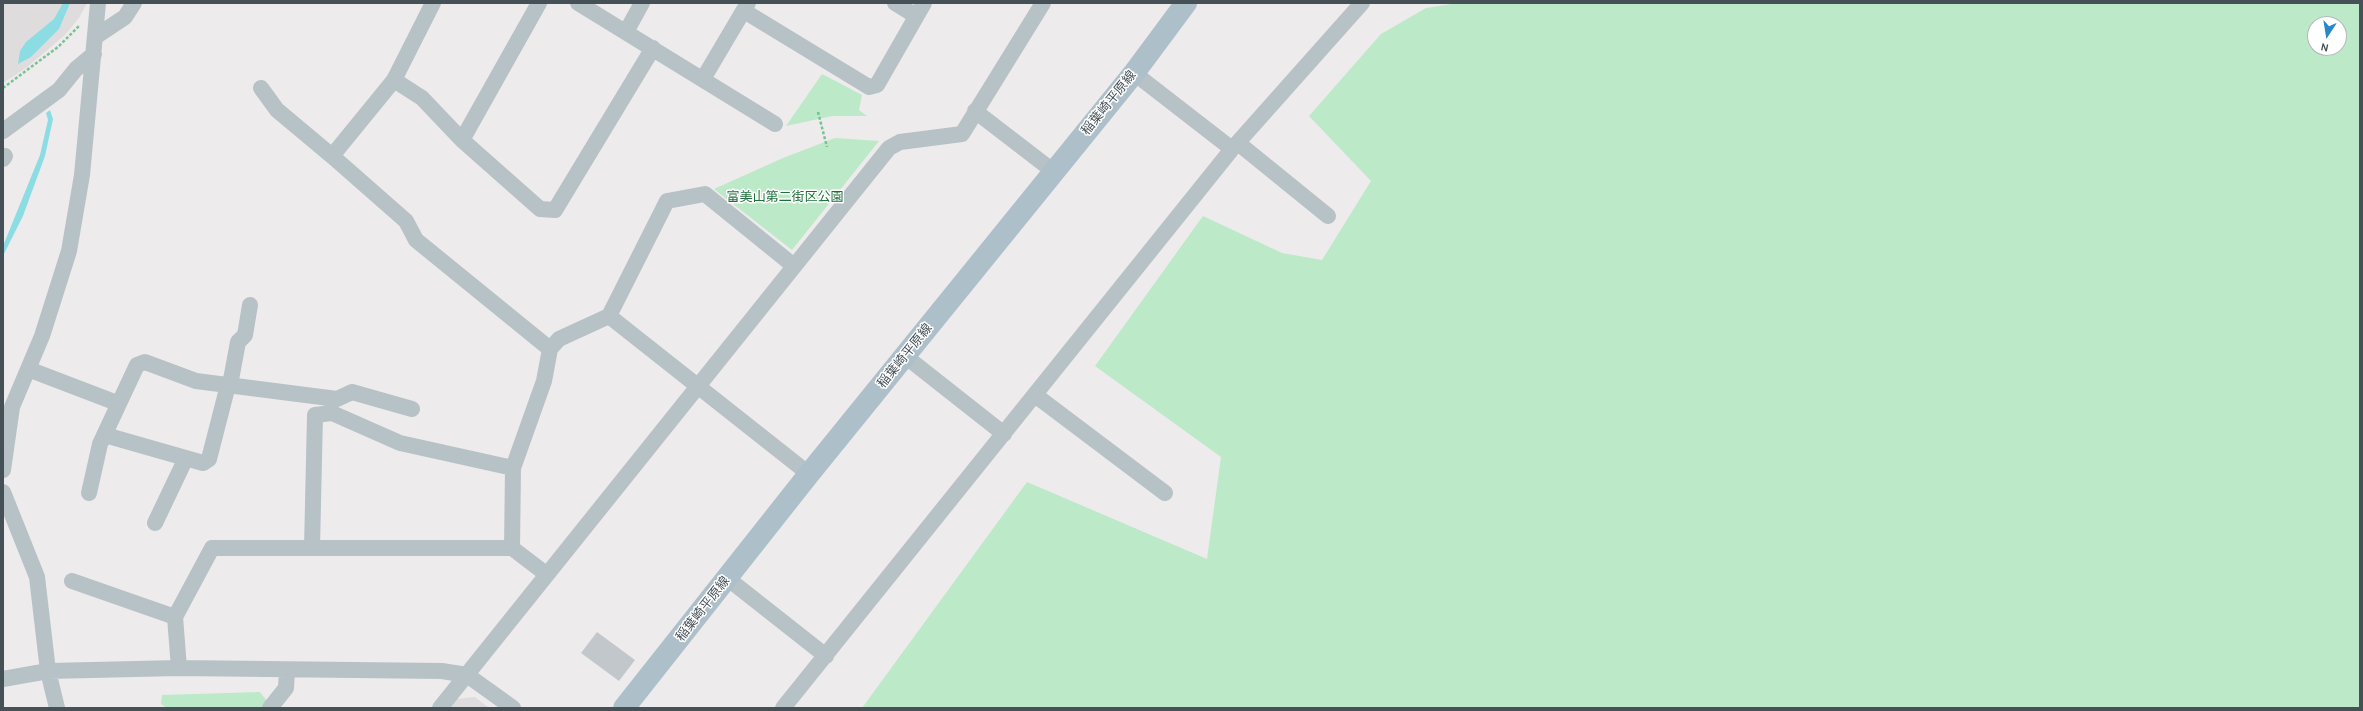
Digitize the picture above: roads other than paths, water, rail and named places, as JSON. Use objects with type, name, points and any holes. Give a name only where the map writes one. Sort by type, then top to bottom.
[{"type":"main road","name":"稲葉崎平原線","points":[[624,708],[809,474],[1053,171],[1134,73],[1186,3]]},
{"type":"street","points":[[95,37],[125,17],[134,3]]},
{"type":"street","points":[[332,156],[394,80],[433,3]]},
{"type":"street","points":[[462,140],[539,3]]},
{"type":"street","points":[[578,3],[775,124]]},
{"type":"street","points":[[626,32],[642,3]]},
{"type":"street","points":[[703,79],[746,7],[870,87],[877,85],[920,9],[895,3]]},
{"type":"street","points":[[440,708],[889,148],[900,142],[962,134],[1043,3]]},
{"type":"street","points":[[783,708],[1235,146],[1362,3]]},
{"type":"street","points":[[3,470],[12,407],[42,336],[69,251],[82,174],[94,54],[97,5]]},
{"type":"street","points":[[394,80],[422,98],[462,140],[540,210],[554,210],[653,48]]},
{"type":"street","points":[[3,131],[59,90],[76,69],[94,54]]},
{"type":"street","points":[[1134,73],[1328,216]]},
{"type":"street","points":[[261,88],[277,110],[406,221],[416,240],[550,349]]},
{"type":"street","points":[[975,111],[1053,171]]},
{"type":"street","points":[[512,548],[513,468],[544,381],[550,349],[559,339],[609,316],[667,201],[705,194],[794,266]]},
{"type":"street","points":[[105,435],[204,463],[209,459],[229,385],[238,342],[245,336],[250,305]]},
{"type":"street","points":[[609,316],[809,474]]},
{"type":"street","points":[[905,356],[1004,434]]},
{"type":"street","points":[[89,493],[100,444],[136,365],[145,362],[196,381],[337,398],[352,392],[412,409]]},
{"type":"street","points":[[28,368],[118,403]]},
{"type":"street","points":[[1035,395],[1165,493]]},
{"type":"street","points":[[312,548],[314,427],[316,415],[332,413],[400,444],[513,468]]},
{"type":"street","points":[[155,523],[186,458]]},
{"type":"street","points":[[3,492],[37,577],[48,671],[57,708]]},
{"type":"street","points":[[179,668],[175,617],[212,548],[512,548],[546,574]]},
{"type":"street","points":[[727,578],[826,656]]},
{"type":"street","points":[[72,582],[175,617]]},
{"type":"street","points":[[3,679],[48,671],[179,668],[442,671],[466,675],[513,708]]},
{"type":"street","points":[[270,708],[286,688],[287,670]]},
{"type":"water","points":[[63,3],[70,3],[59,29],[31,57],[18,64],[20,51],[26,42],[54,19]]},
{"type":"water","points":[[50,110],[53,119],[45,156],[23,216],[3,256],[3,246],[40,155],[48,120],[46,113]]},
{"type":"park label","name":"富美山第二街区公園","points":[[785,197]]}]
